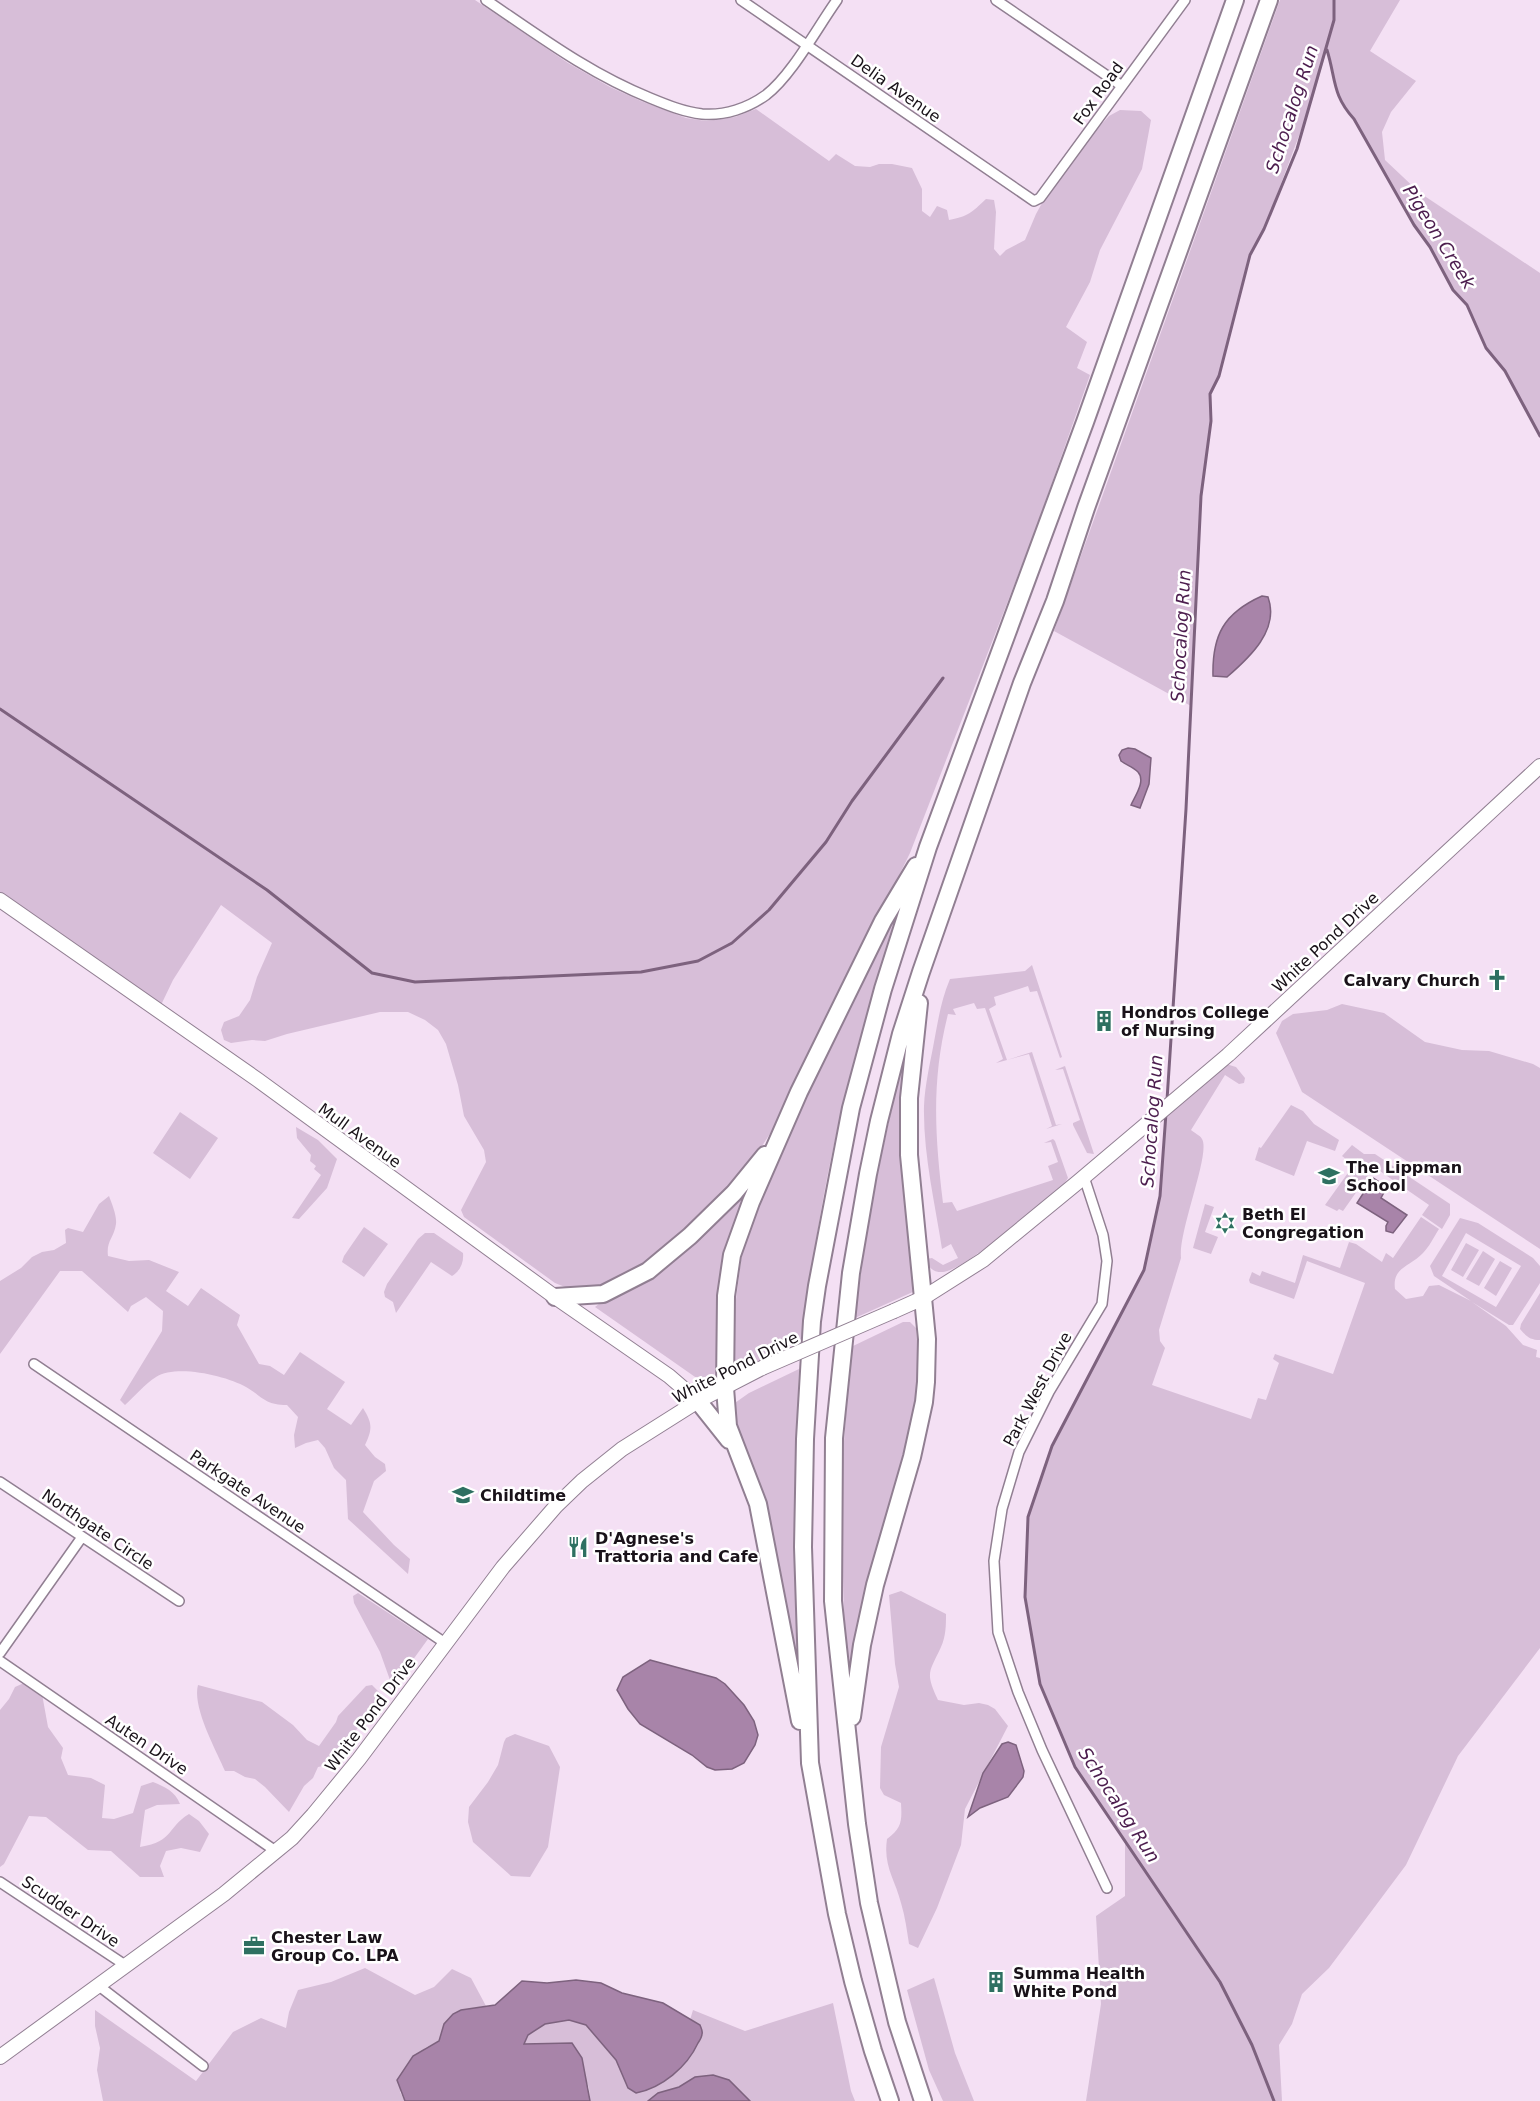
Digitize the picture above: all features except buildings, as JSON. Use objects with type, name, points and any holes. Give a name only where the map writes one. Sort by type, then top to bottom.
[{"type":"highway","points":[[810,1763],[802,1547],[812,1321],[850,1108],[883,989],[928,848],[1085,422],[1235,0]]},
{"type":"highway","points":[[923,2101],[897,2022],[869,1903],[856,1824],[833,1601],[834,1438],[845,1316],[870,1163],[892,1069],[921,972],[1022,683],[1055,601],[1086,508],[1269,0]]},
{"type":"highway","points":[[890,2101],[850,1970],[837,1914],[810,1763],[791,1680],[758,1504],[728,1426],[725,1388],[726,1296],[732,1256],[751,1202],[777,1141],[883,921],[928,848]]},
{"type":"highway","points":[[848,1742],[862,1645],[875,1585],[912,1457],[924,1402],[927,1359],[908,1119],[921,972]]},
{"type":"highway","points":[[555,1297],[603,1294],[648,1271],[690,1236],[734,1193],[777,1141]]},
{"type":"highway","points":[[698,1401],[724,1432],[738,1454]]},
{"type":"street","points":[[486,0],[587,68],[636,92],[700,114],[736,110],[764,97],[777,85],[837,0]]},
{"type":"street","name":"Delia Avenue","points":[[741,0],[1034,201]]},
{"type":"street","points":[[996,0],[1122,86]]},
{"type":"street","name":"Fox Road","points":[[1034,201],[1040,198],[1185,0]]},
{"type":"street","name":"White Pond Drive","points":[[0,2057],[224,1894],[277,1852],[318,1809],[503,1567],[560,1502],[582,1481],[622,1449],[698,1401],[762,1368],[923,1298],[990,1255],[1168,1103],[1228,1055],[1540,766]]},
{"type":"street","name":"Mull Avenue","points":[[0,900],[258,1080],[555,1297],[669,1376],[698,1401]]},
{"type":"street","name":"Park West Drive","points":[[1084,1177],[1103,1235],[1107,1261],[1102,1304],[1049,1392],[1019,1452],[1002,1509],[994,1561],[998,1632],[1018,1692],[1042,1750],[1107,1888]]},
{"type":"street","name":"Parkgate Avenue","points":[[34,1364],[445,1643]]},
{"type":"street","name":"Northgate Circle","points":[[0,1482],[179,1601]]},
{"type":"street","points":[[0,1653],[82,1537]]},
{"type":"street","name":"Auten Drive","points":[[0,1661],[277,1852]]},
{"type":"street","name":"Scudder Drive","points":[[0,1882],[125,1965]]},
{"type":"street","points":[[99,1986],[203,2066]]},
{"type":"shaded area","points":[[0,0],[475,0],[568,63],[610,87],[641,101],[686,118],[706,121],[735,117],[756,109],[829,161],[836,154],[855,166],[870,167],[892,164],[912,168],[922,189],[922,211],[930,217],[937,206],[947,210],[949,220],[969,213],[986,199],[994,200],[996,212],[994,249],[1000,256],[1006,250],[1025,240],[1053,183],[1083,144],[1109,116],[1120,110],[1141,111],[1151,120],[1142,169],[1100,250],[1090,282],[1066,327],[1087,342],[1077,368],[1090,375],[1034,534],[910,853],[779,1120],[739,1181],[665,1251],[598,1293],[580,1293],[555,1283],[464,1217],[461,1210],[486,1162],[484,1150],[464,1116],[446,1044],[438,1030],[425,1020],[408,1012],[380,1012],[265,1041],[231,1043],[224,1040],[221,1030],[224,1022],[239,1016],[250,1000],[272,943],[221,905],[173,980],[161,1005],[0,895]]},
{"type":"shaded area","points":[[1280,0],[1400,0],[1370,51],[1416,81],[1391,112],[1382,132],[1385,160],[1420,193],[1540,273],[1540,436],[1505,371],[1486,348],[1467,305],[1453,290],[1430,247],[1414,225],[1341,100],[1327,49],[1312,101],[1264,229],[1250,255],[1219,376],[1210,394],[1211,421],[1201,496],[1191,706],[1054,631]]},
{"type":"shaded area","points":[[1262,596],[1268,597],[1271,609],[1270,621],[1260,642],[1227,677],[1213,676],[1215,649],[1223,627],[1238,610]]},
{"type":"shaded area","points":[[1135,749],[1151,758],[1149,784],[1140,808],[1131,805],[1139,788],[1140,776],[1136,770],[1121,761],[1119,755],[1122,750]]},
{"type":"shaded area","points":[[895,921],[842,1109],[820,1214],[801,1340],[748,1367],[738,1368],[732,1363],[735,1307],[742,1253],[762,1191],[888,926]]},
{"type":"shaded area","points":[[1032,965],[1062,1057],[1060,1058],[1037,991],[1030,992],[1028,986],[994,997],[996,1005],[989,1009],[1007,1060],[996,1063],[1003,1059],[985,1008],[977,1009],[974,1003],[953,1009],[956,1015],[948,1014],[939,1062],[936,1108],[943,1203],[952,1202],[957,1211],[1053,1180],[1048,1166],[1058,1162],[1051,1142],[1044,1143],[1053,1139],[1068,1178],[1023,1219],[986,1248],[954,1268],[936,1272],[926,1259],[932,1258],[943,1265],[958,1258],[951,1244],[942,1249],[927,1160],[924,1124],[928,1074],[940,1010],[950,979],[1025,971]]},
{"type":"shaded area","points":[[1342,1004],[1384,1013],[1425,1042],[1462,1050],[1489,1051],[1540,1068],[1540,1249],[1302,1092],[1276,1033],[1282,1021],[1293,1014],[1327,1010]]},
{"type":"shaded area","points":[[909,1038],[915,1291],[855,1318],[877,1177]]},
{"type":"shaded area","points":[[1032,1052],[1056,1125],[1062,1124],[1046,1129],[1052,1126],[1029,1054],[1007,1060]]},
{"type":"shaded area","points":[[1226,1064],[1236,1067],[1245,1078],[1244,1083],[1239,1084],[1225,1075],[1191,1130],[1200,1136],[1204,1147],[1199,1176],[1184,1230],[1181,1258],[1159,1330],[1160,1341],[1165,1348],[1152,1385],[1251,1419],[1258,1398],[1266,1400],[1279,1363],[1273,1359],[1275,1354],[1333,1374],[1365,1283],[1307,1261],[1294,1299],[1250,1283],[1252,1272],[1260,1276],[1262,1271],[1295,1283],[1303,1255],[1340,1268],[1349,1242],[1356,1244],[1382,1262],[1386,1253],[1393,1258],[1421,1217],[1439,1229],[1425,1251],[1396,1276],[1395,1289],[1406,1299],[1423,1296],[1429,1286],[1439,1285],[1471,1301],[1434,1276],[1430,1266],[1460,1218],[1478,1223],[1533,1258],[1540,1266],[1540,1283],[1513,1325],[1509,1325],[1472,1302],[1506,1326],[1523,1345],[1537,1350],[1536,1357],[1540,1358],[1540,1648],[1458,1756],[1406,1865],[1329,1968],[1302,1994],[1292,2024],[1279,2045],[1282,2101],[1086,2101],[1101,2004],[1096,1916],[1125,1896],[1125,1842],[1075,1767],[1040,1684],[1025,1597],[1028,1517],[1052,1446],[1144,1270],[1160,1196],[1166,1117]],"holes":[[[1466,1233],[1521,1266],[1496,1307],[1442,1276]]]},
{"type":"shaded area","points":[[1065,1066],[1094,1154],[1087,1153],[1073,1125],[1080,1120],[1063,1069],[1055,1070]]},
{"type":"shaded area","points":[[1291,1105],[1303,1111],[1314,1124],[1339,1140],[1335,1151],[1307,1141],[1294,1176],[1255,1160],[1259,1147],[1261,1148]]},
{"type":"shaded area","points":[[180,1112],[218,1138],[190,1179],[153,1153]]},
{"type":"shaded area","points":[[296,1127],[318,1140],[337,1159],[327,1188],[299,1219],[292,1218],[321,1175],[314,1169],[316,1166],[310,1161],[311,1155],[297,1138]]},
{"type":"shaded area","points":[[1352,1145],[1364,1154],[1375,1154],[1450,1204],[1450,1215],[1442,1229],[1422,1215],[1429,1205],[1374,1167],[1343,1211],[1339,1209],[1337,1211],[1325,1205],[1350,1170],[1348,1169],[1351,1163],[1342,1156]]},
{"type":"shaded area","points":[[1373,1178],[1387,1187],[1381,1198],[1407,1215],[1393,1233],[1386,1231],[1388,1222],[1357,1203]]},
{"type":"shaded area","points":[[742,1193],[745,1196],[722,1257],[717,1315],[718,1361],[714,1376],[709,1381],[698,1379],[595,1307]]},
{"type":"shaded area","points":[[109,1196],[116,1221],[108,1247],[108,1256],[129,1261],[149,1260],[179,1272],[166,1291],[188,1306],[201,1288],[240,1315],[237,1325],[259,1364],[270,1366],[284,1375],[300,1352],[345,1382],[327,1409],[351,1425],[363,1408],[368,1418],[370,1430],[365,1445],[375,1457],[385,1464],[386,1471],[374,1481],[363,1512],[410,1559],[408,1574],[348,1519],[346,1480],[334,1468],[325,1448],[318,1440],[295,1448],[294,1435],[298,1417],[287,1405],[269,1402],[246,1387],[226,1379],[188,1372],[165,1373],[156,1377],[125,1405],[120,1400],[162,1331],[163,1311],[146,1297],[131,1306],[128,1312],[82,1271],[60,1271],[0,1354],[0,1281],[21,1268],[32,1257],[54,1250],[66,1243],[65,1230],[68,1228],[83,1232],[99,1204]]},
{"type":"shaded area","points":[[1205,1204],[1214,1207],[1205,1232],[1218,1237],[1211,1254],[1193,1248]]},
{"type":"shaded area","points":[[364,1227],[388,1244],[364,1277],[342,1262]]},
{"type":"shaded area","points":[[425,1233],[434,1233],[463,1253],[462,1263],[452,1276],[431,1262],[396,1313],[393,1302],[385,1297],[384,1292],[418,1239]]},
{"type":"shaded area","points":[[1466,1243],[1479,1250],[1463,1277],[1451,1270]]},
{"type":"shaded area","points":[[1483,1251],[1495,1259],[1479,1286],[1466,1279]]},
{"type":"shaded area","points":[[1500,1261],[1512,1268],[1496,1296],[1484,1288]]},
{"type":"shaded area","points":[[1540,1293],[1540,1340],[1528,1337],[1520,1329]]},
{"type":"shaded area","points":[[903,1322],[910,1322],[916,1328],[919,1363],[913,1427],[852,1680],[847,1682],[841,1482],[851,1347]]},
{"type":"shaded area","points":[[799,1369],[796,1563],[799,1680],[736,1438],[732,1405],[749,1393]]},
{"type":"shaded area","points":[[901,1591],[946,1614],[944,1639],[930,1673],[931,1684],[938,1700],[964,1705],[979,1703],[988,1705],[995,1709],[1008,1726],[965,1809],[961,1845],[937,1908],[918,1948],[909,1944],[899,1894],[890,1872],[886,1849],[887,1839],[900,1824],[901,1803],[884,1795],[880,1788],[881,1747],[899,1687],[889,1595]]},
{"type":"shaded area","points":[[358,1593],[428,1639],[407,1668],[390,1680],[380,1652],[354,1603],[353,1596]]},
{"type":"shaded area","points":[[650,1660],[716,1678],[725,1684],[744,1705],[754,1721],[758,1735],[744,1763],[732,1769],[715,1770],[707,1767],[692,1755],[640,1724],[617,1690],[623,1677]]},
{"type":"shaded area","points":[[24,1683],[42,1694],[48,1727],[63,1748],[61,1758],[68,1775],[91,1778],[105,1785],[102,1818],[114,1819],[133,1813],[141,1786],[153,1782],[172,1793],[180,1804],[157,1805],[145,1810],[140,1847],[165,1838],[189,1814],[199,1821],[209,1834],[200,1852],[181,1848],[166,1851],[160,1866],[164,1877],[140,1877],[111,1851],[88,1850],[46,1817],[29,1816],[4,1864],[0,1867],[0,1710],[15,1687]]},
{"type":"shaded area","points":[[198,1685],[262,1702],[293,1725],[307,1740],[319,1746],[338,1716],[366,1686],[372,1685],[381,1694],[337,1758],[328,1765],[318,1767],[289,1812],[255,1779],[234,1771],[225,1771],[198,1705]]},
{"type":"shaded area","points":[[515,1734],[549,1746],[560,1767],[548,1847],[530,1877],[511,1876],[473,1842],[468,1822],[469,1807],[498,1765],[506,1738]]},
{"type":"shaded area","points":[[1008,1742],[1016,1745],[1024,1771],[1023,1777],[1008,1797],[980,1808],[968,1817],[983,1773],[1002,1744]]},
{"type":"shaded area","points":[[365,1968],[415,1995],[434,1987],[452,1969],[471,1978],[486,2006],[461,2011],[450,2018],[439,2041],[425,2048],[400,2092],[405,2101],[103,2101],[97,2070],[100,2048],[95,2026],[95,2010],[196,2081],[233,2032],[261,2018],[286,2028],[289,2012],[298,1990],[331,1982]]},
{"type":"shaded area","points":[[934,1978],[955,2053],[974,2101],[943,2101],[929,2070],[907,1990]]},
{"type":"shaded area","points":[[576,1980],[601,1983],[622,1993],[663,2003],[700,2025],[701,2038],[687,2060],[673,2075],[655,2086],[636,2093],[628,2088],[616,2060],[586,2025],[569,2020],[545,2024],[528,2035],[524,2044],[572,2043],[582,2058],[590,2101],[405,2101],[397,2080],[413,2056],[439,2041],[444,2024],[453,2014],[461,2010],[495,2005],[522,1981],[547,1983]]},
{"type":"shaded area","points":[[833,2003],[855,2101],[750,2101],[729,2080],[713,2075],[695,2077],[679,2087],[658,2093],[648,2101],[590,2101],[589,2088],[572,2043],[524,2044],[528,2035],[545,2024],[569,2020],[586,2025],[616,2060],[628,2088],[686,2061],[702,2034],[700,2025],[690,2020],[693,2010],[745,2031]]},
{"type":"shaded area","points":[[713,2075],[729,2080],[750,2101],[648,2101],[658,2093],[679,2087],[695,2077]]},
{"type":"waterway","name":"Schocalog Run","points":[[1167,1100],[1186,809],[1201,496],[1211,421],[1210,394],[1219,376],[1250,255],[1264,229],[1297,149],[1334,20],[1334,0]]},
{"type":"waterway","name":"Pigeon Creek","points":[[1327,50],[1342,102],[1414,225],[1430,247],[1453,290],[1467,305],[1486,348],[1505,371],[1540,436]]},
{"type":"waterway","points":[[0,709],[267,890],[372,973],[415,982],[641,972],[698,961],[732,943],[769,910],[826,842],[852,801],[943,678]]},
{"type":"waterway","name":"Schocalog Run","points":[[1166,1113],[1160,1196],[1144,1270],[1052,1446],[1028,1517],[1025,1597],[1040,1684],[1075,1767],[1220,1982],[1252,2045],[1274,2101]]},
{"type":"place","name":"Calvary Church","points":[[1497,980]]},
{"type":"place","name":"Hondros College of Nursing","points":[[1104,1021]]},
{"type":"place","name":"The Lippman School","points":[[1329,1176]]},
{"type":"place","name":"Beth El Congregation","points":[[1225,1223]]},
{"type":"place","name":"Childtime","points":[[463,1495]]},
{"type":"place","name":"D'Agnese's Trattoria and Cafe","points":[[578,1547]]},
{"type":"place","name":"Chester Law Group Co. LPA","points":[[254,1946]]},
{"type":"place","name":"Summa Health White Pond","points":[[996,1982]]}]
